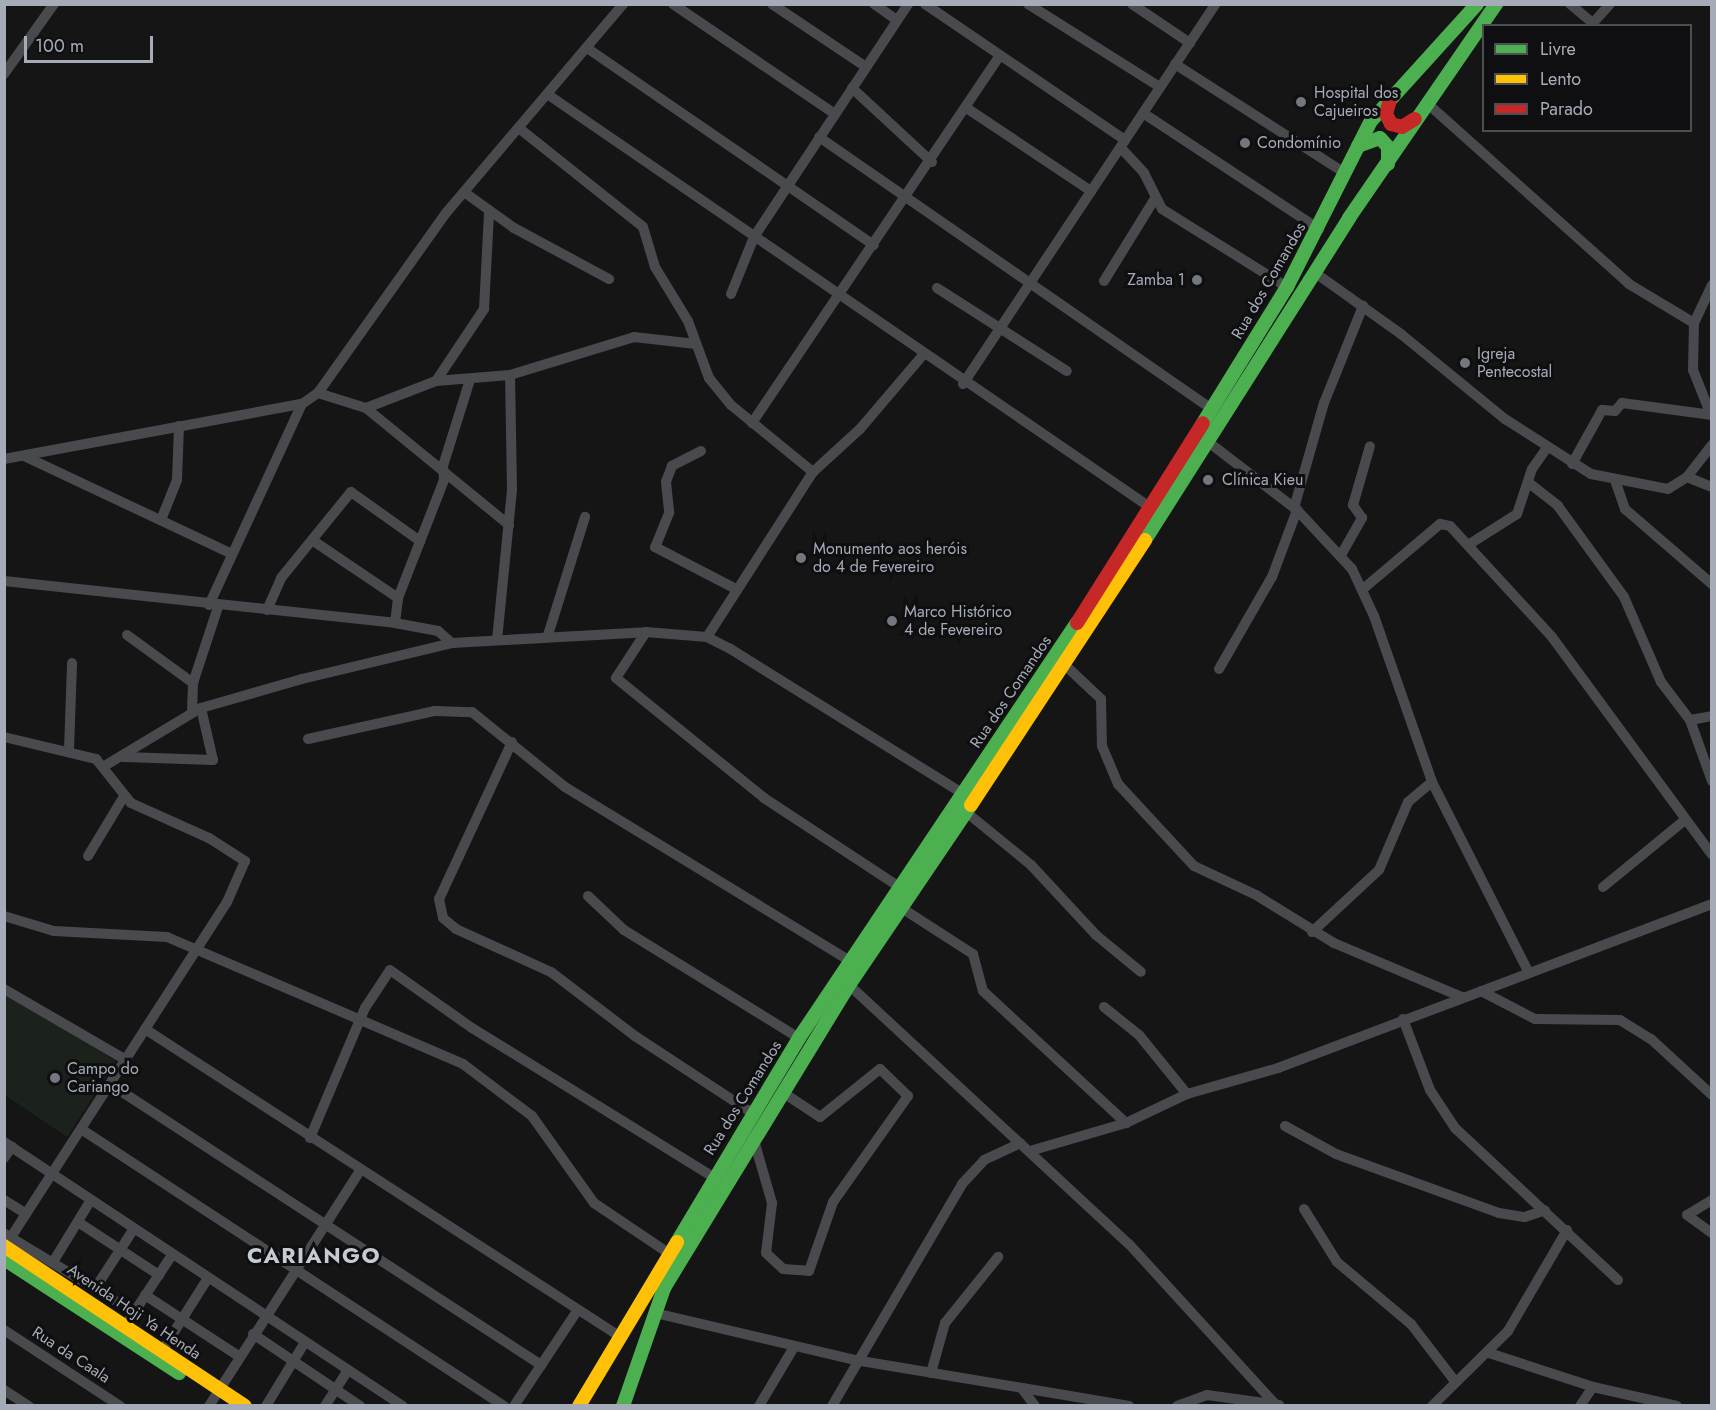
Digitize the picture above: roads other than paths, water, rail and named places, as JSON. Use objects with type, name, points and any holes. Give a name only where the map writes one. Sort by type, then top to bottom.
[{"type":"main road","name":"Rua dos Comandos","points":[[579,1406],[667,1252],[848,960],[962,793],[1150,508],[1287,287],[1319,229],[1357,147],[1394,93],[1477,4]]},
{"type":"main road","name":"Rua dos Comandos","points":[[1482,24],[1496,4]]},
{"type":"main road","name":"Rua dos Comandos","points":[[623,1406],[655,1313],[681,1254],[753,1137],[900,907],[1066,666],[1314,272],[1482,24]]},
{"type":"main road","points":[[1394,93],[1386,109],[1391,123],[1402,127],[1424,109]]},
{"type":"main road","points":[[1357,147],[1380,138],[1388,147],[1388,164]]},
{"type":"main road","name":"Avenida Hoji Ya Henda","points":[[6,1241],[162,1351],[214,1397],[245,1406]]},
{"type":"main road","name":"Avenida Hoji Ya Henda","points":[[4,1259],[229,1406]]},
{"type":"street","points":[[4,74],[54,4]]},
{"type":"street","points":[[4,459],[302,404],[318,393],[464,192],[550,96],[622,4]]},
{"type":"street","points":[[673,4],[835,114]]},
{"type":"street","points":[[772,4],[866,67]]},
{"type":"street","points":[[874,4],[897,20]]},
{"type":"street","points":[[731,294],[754,237],[908,4]]},
{"type":"street","points":[[926,4],[1123,144],[1148,179],[1154,200],[1287,287]]},
{"type":"street","points":[[1028,4],[1160,87]]},
{"type":"street","points":[[1132,4],[1190,43]]},
{"type":"street","points":[[963,384],[1033,282],[1215,4]]},
{"type":"street","points":[[1570,4],[1593,23],[1610,4]]},
{"type":"street","points":[[587,48],[874,245]]},
{"type":"street","points":[[752,423],[968,109],[1000,56]]},
{"type":"street","points":[[1175,64],[1345,173]]},
{"type":"street","points":[[852,88],[932,162]]},
{"type":"street","points":[[550,96],[754,237],[841,294],[963,384],[1150,508]]},
{"type":"street","points":[[968,109],[1091,191]]},
{"type":"street","points":[[1424,109],[1629,284],[1694,323]]},
{"type":"street","points":[[1143,113],[1319,229]]},
{"type":"street","points":[[520,129],[643,227],[655,267],[696,344],[709,378],[752,423],[813,472]]},
{"type":"street","points":[[819,137],[1033,282],[1211,408]]},
{"type":"street","points":[[464,192],[489,214],[609,279]]},
{"type":"street","points":[[1104,281],[1154,200]]},
{"type":"street","points":[[436,381],[484,309],[489,214]]},
{"type":"street","points":[[1314,272],[1363,306],[1546,449],[1572,464],[1616,483],[1659,490],[1687,477],[1712,445]]},
{"type":"street","points":[[1711,415],[1693,374],[1694,323],[1712,285]]},
{"type":"street","points":[[937,288],[1066,371]]},
{"type":"street","points":[[1219,669],[1272,577],[1295,509],[1324,403],[1363,306]]},
{"type":"street","points":[[366,408],[436,381],[510,375],[634,337],[696,344]]},
{"type":"street","points":[[707,637],[734,588],[813,472],[860,429],[923,355]]},
{"type":"street","points":[[497,640],[509,525],[510,375]]},
{"type":"street","points":[[395,623],[398,598],[444,474],[470,380]]},
{"type":"street","points":[[318,393],[366,408],[509,525]]},
{"type":"street","points":[[1572,464],[1602,410],[1615,411],[1622,403],[1711,415]]},
{"type":"street","points":[[123,758],[211,761],[215,756],[196,710],[193,683],[213,606],[232,554],[302,404]]},
{"type":"street","points":[[161,519],[177,480],[179,426]]},
{"type":"street","points":[[1207,441],[1295,509],[1341,555],[1363,590],[1432,782],[1529,973]]},
{"type":"street","points":[[1341,555],[1362,518],[1353,505],[1370,446]]},
{"type":"street","points":[[1468,545],[1517,514],[1546,449]]},
{"type":"street","points":[[701,451],[672,466],[666,482],[669,513],[654,547],[734,588]]},
{"type":"street","points":[[24,456],[232,554]]},
{"type":"street","points":[[1687,477],[1712,487]]},
{"type":"street","points":[[1529,483],[1558,506],[1619,589],[1662,682],[1690,720],[1712,780]]},
{"type":"street","points":[[1616,483],[1625,509],[1712,584]]},
{"type":"street","points":[[267,610],[277,583],[355,491],[420,541]]},
{"type":"street","points":[[548,635],[585,517]]},
{"type":"street","points":[[1363,590],[1440,524],[1468,545],[1547,630],[1712,855]]},
{"type":"street","points":[[312,540],[398,598]]},
{"type":"street","points":[[4,581],[213,606],[395,623],[438,631],[452,643]]},
{"type":"street","points":[[106,765],[123,758],[196,710],[452,643],[548,635],[646,632],[707,637],[962,793]]},
{"type":"street","points":[[646,632],[616,678],[764,798],[898,886]]},
{"type":"street","points":[[127,635],[193,683]]},
{"type":"street","points":[[69,750],[72,663]]},
{"type":"street","points":[[1066,666],[1101,699],[1107,763],[1154,829],[1194,866],[1256,895],[1312,932],[1462,997]]},
{"type":"street","points":[[308,739],[459,709],[484,719],[565,787],[848,960]]},
{"type":"street","points":[[1690,720],[1712,717]]},
{"type":"street","points":[[4,737],[69,750],[106,765],[123,798],[244,859],[236,886],[197,950],[26,1214],[6,1241],[53,1262],[134,1312]]},
{"type":"street","points":[[512,742],[455,875],[439,899],[443,918],[456,929],[551,972],[635,1036],[752,1113]]},
{"type":"street","points":[[1312,932],[1379,870],[1408,802],[1432,782]]},
{"type":"street","points":[[88,856],[123,798]]},
{"type":"street","points":[[966,812],[1031,864],[1086,925],[1141,972]]},
{"type":"street","points":[[1603,887],[1685,820]]},
{"type":"street","points":[[588,896],[624,930],[799,1038]]},
{"type":"street","points":[[1030,1151],[1126,1123],[1187,1094],[1278,1068],[1712,904]]},
{"type":"street","points":[[900,907],[973,954],[983,991],[1126,1123]]},
{"type":"street","points":[[5,918],[54,931],[164,936],[463,1064],[526,1110],[594,1203],[667,1252]]},
{"type":"street","points":[[310,1138],[359,1021],[385,974],[394,971],[472,1028],[714,1177]]},
{"type":"street","points":[[849,985],[1129,1244],[1277,1405]]},
{"type":"street","points":[[4,989],[126,1060]]},
{"type":"street","points":[[1481,991],[1534,1019],[1620,1020],[1651,1039],[1712,1095]]},
{"type":"street","points":[[1104,1007],[1139,1035],[1187,1094]]},
{"type":"street","points":[[1403,1019],[1444,1113],[1618,1280]]},
{"type":"street","points":[[146,1029],[359,1172],[619,1336]]},
{"type":"street","points":[[753,1137],[772,1203],[765,1253],[783,1269],[809,1271],[833,1202],[908,1096],[880,1069],[820,1117],[782,1092]]},
{"type":"street","points":[[110,1084],[327,1221],[541,1365]]},
{"type":"street","points":[[1285,1126],[1336,1154],[1499,1213],[1525,1217],[1545,1210]]},
{"type":"street","points":[[81,1129],[504,1406]]},
{"type":"street","points":[[832,1406],[855,1360],[974,1168],[1020,1143]]},
{"type":"street","points":[[4,1158],[8,1145],[89,1203],[403,1406]]},
{"type":"street","points":[[214,1397],[359,1172]]},
{"type":"street","points":[[4,1200],[26,1214]]},
{"type":"street","points":[[1712,1200],[1687,1215],[1712,1233]]},
{"type":"street","points":[[53,1262],[89,1203]]},
{"type":"street","points":[[1304,1209],[1337,1262],[1411,1324],[1454,1380]]},
{"type":"street","points":[[78,1222],[159,1275]]},
{"type":"street","points":[[96,1287],[133,1230]]},
{"type":"street","points":[[1432,1406],[1454,1380],[1489,1353],[1514,1323],[1567,1230]]},
{"type":"street","points":[[125,1326],[172,1255]]},
{"type":"street","points":[[931,1373],[950,1314],[998,1257]]},
{"type":"street","points":[[162,1351],[208,1278]]},
{"type":"street","points":[[146,1296],[240,1357]]},
{"type":"street","points":[[514,1406],[577,1311]]},
{"type":"street","points":[[655,1313],[855,1360],[1129,1406]]},
{"type":"street","name":"Rua da Caala","points":[[4,1330],[120,1406]]},
{"type":"street","points":[[253,1334],[360,1406]]},
{"type":"street","points":[[270,1404],[305,1342]]},
{"type":"street","points":[[759,1406],[794,1347]]},
{"type":"street","points":[[1489,1353],[1593,1387],[1677,1406]]},
{"type":"street","points":[[325,1406],[348,1370]]},
{"type":"street","points":[[1581,1406],[1593,1387]]},
{"type":"street","points":[[4,1390],[29,1406]]},
{"type":"street","points":[[1023,1390],[1035,1406]]},
{"type":"street","points":[[380,1406],[387,1395]]},
{"type":"street","points":[[1177,1406],[1207,1395],[1277,1405]]},
{"type":"place","name":"Hospital dos Cajueiros","points":[[1301,102]]},
{"type":"place","name":"Condomínio","points":[[1245,143]]},
{"type":"place","name":"Zamba 1","points":[[1197,280]]},
{"type":"place","name":"Igreja Pentecostal","points":[[1465,363]]},
{"type":"place","name":"Clínica Kieu","points":[[1208,480]]},
{"type":"place","name":"Monumento aos heróis do 4 de Fevereiro","points":[[801,558]]},
{"type":"place","name":"Marco Histórico 4 de Fevereiro","points":[[892,621]]},
{"type":"place","name":"Campo do Cariango","points":[[55,1078]]},
{"type":"district","name":"CARIANGO","points":[[314,1256]]}]
